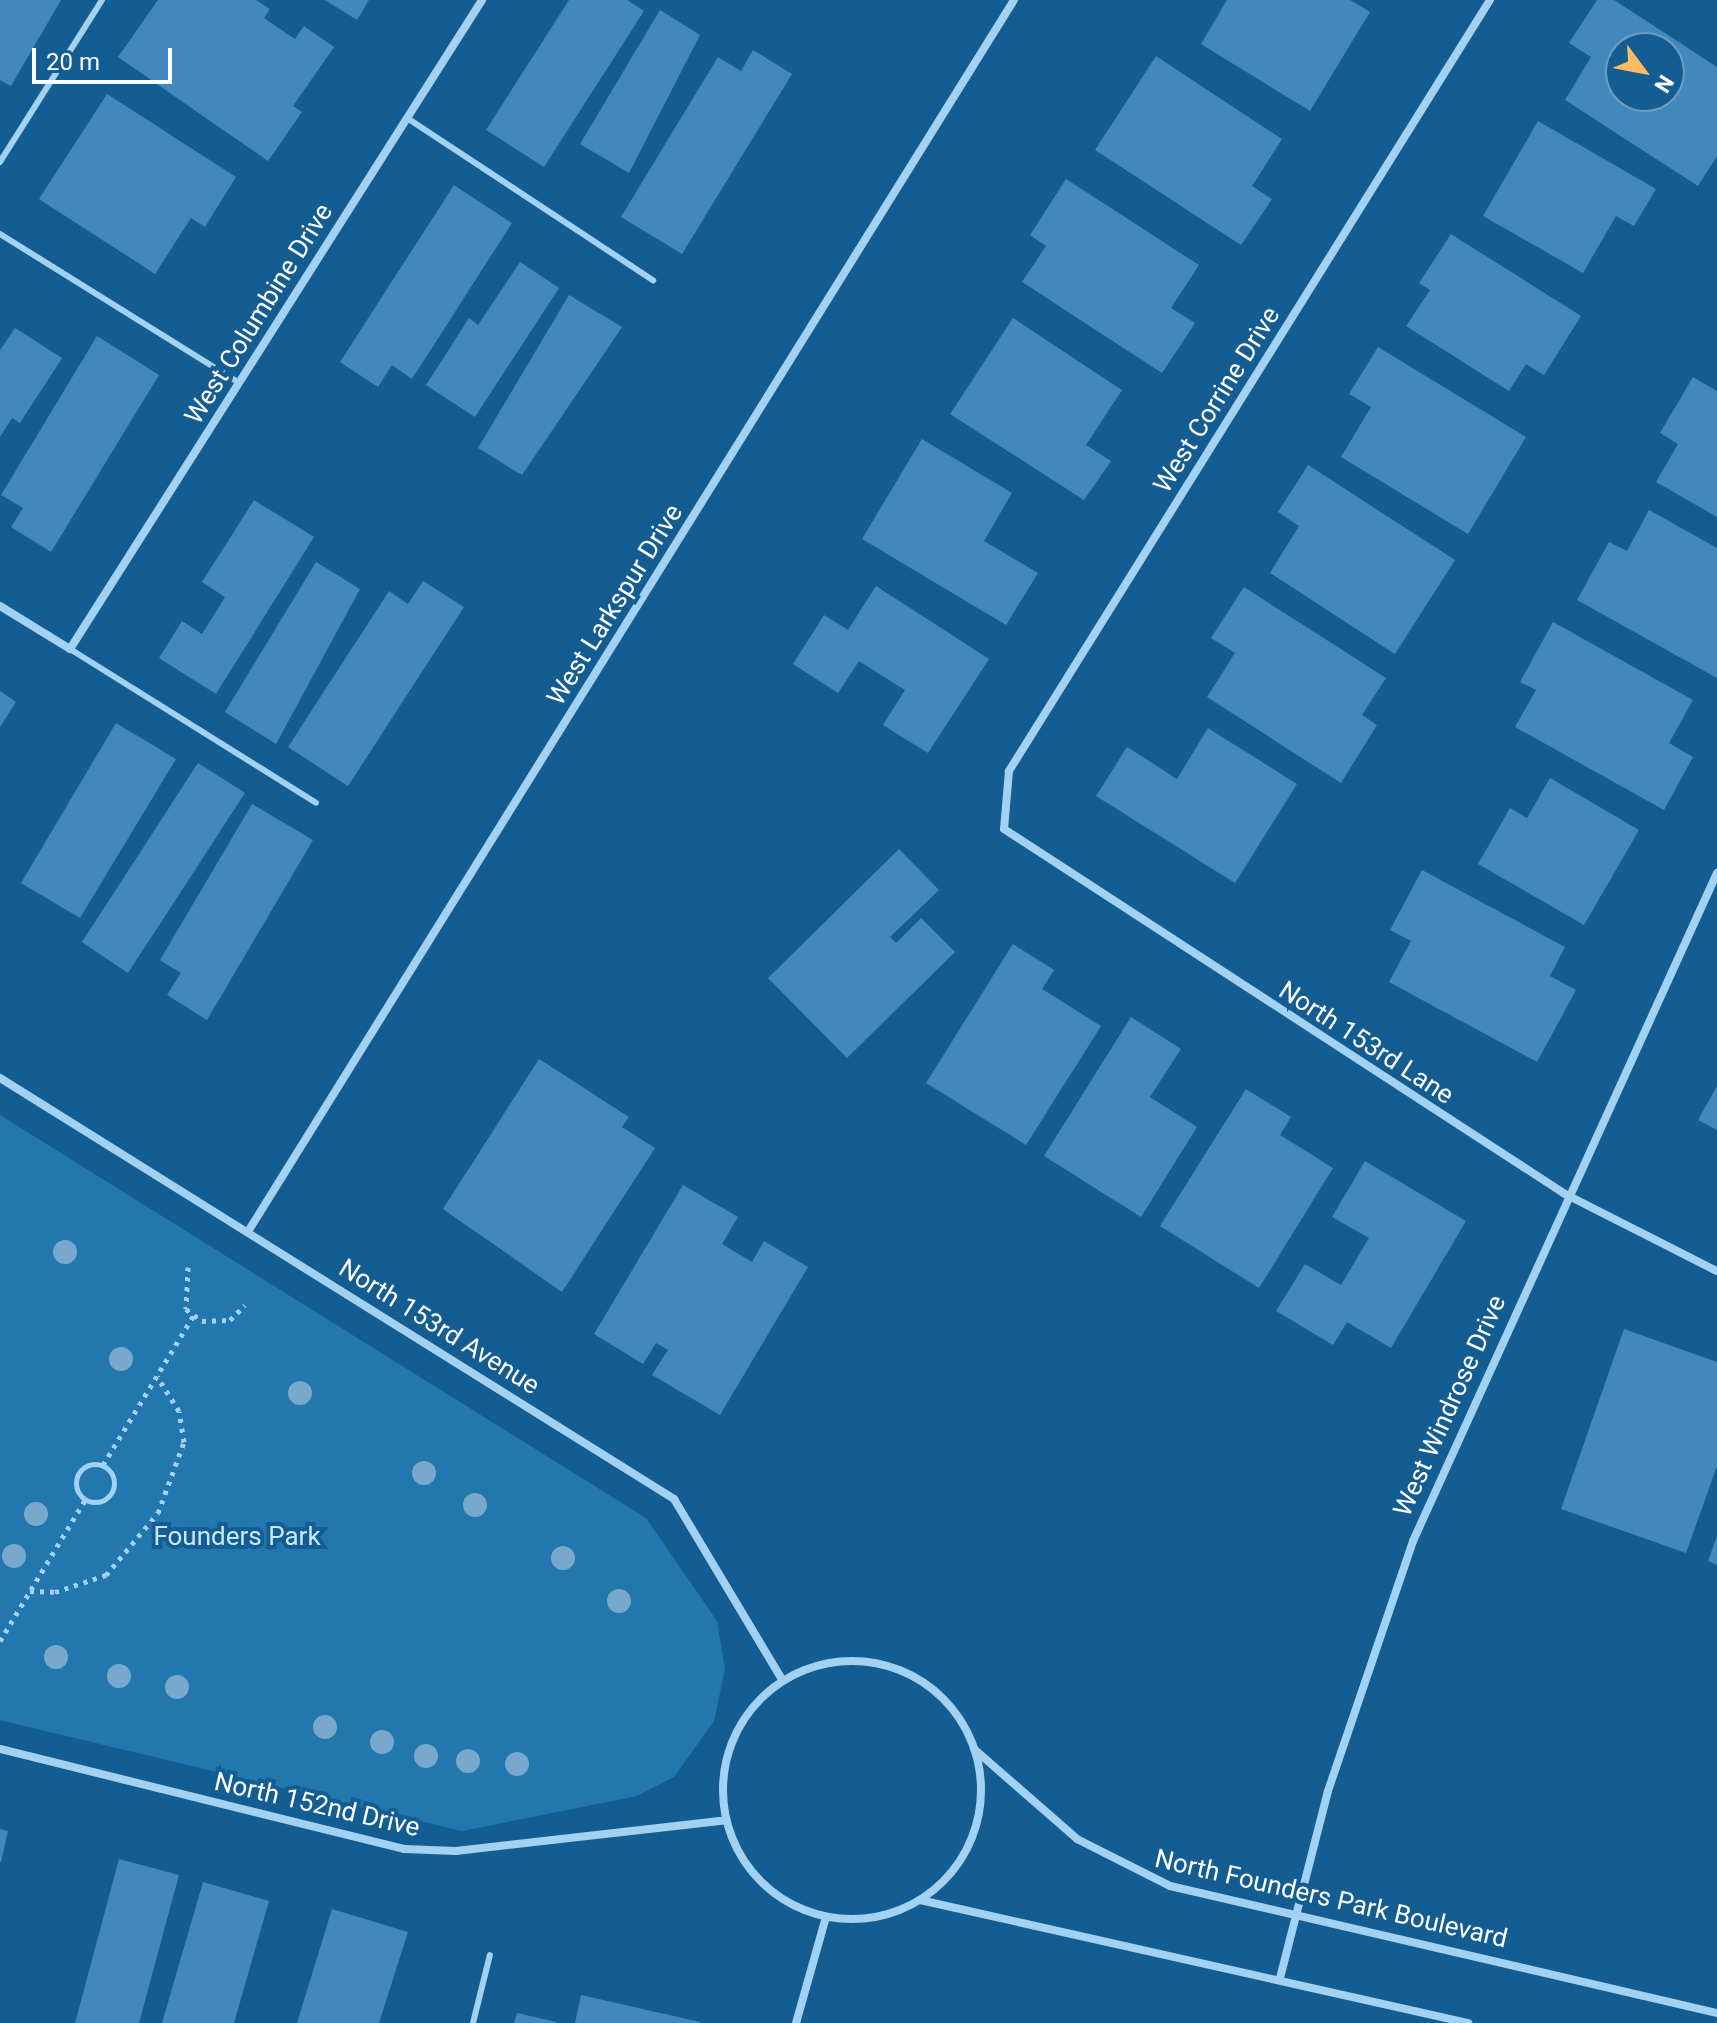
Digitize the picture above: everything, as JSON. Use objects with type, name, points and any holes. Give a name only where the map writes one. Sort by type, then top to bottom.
[{"type":"street","name":"West Columbine Drive","points":[[70,649],[482,0]]},
{"type":"street","name":"West Larkspur Drive","points":[[249,1230],[1014,0]]},
{"type":"street","name":"West Corrine Drive","points":[[1004,829],[1009,771],[1490,0]]},
{"type":"street","points":[[0,606],[70,649]]},
{"type":"street","name":"North 153rd Lane","points":[[1004,829],[1565,1194],[1717,1271]]},
{"type":"street","name":"West Windrose Drive","points":[[1280,1978],[1328,1791],[1413,1541],[1565,1194],[1717,873]]},
{"type":"street","name":"North 153rd Avenue","points":[[0,1078],[249,1230],[674,1499],[783,1681]]},
{"type":"street","points":[[846,1661],[889,1667],[938,1694],[974,1749],[981,1783],[966,1850],[920,1900],[888,1914],[826,1917],[786,1902],[758,1880],[726,1820],[724,1775],[737,1731],[783,1681],[846,1661]]},
{"type":"street","name":"North 152nd Drive","points":[[0,1749],[404,1849],[456,1851],[726,1820]]},
{"type":"street","name":"North Founders Park Boulevard","points":[[974,1749],[1041,1812],[1128,1870],[1717,2013]]},
{"type":"street","points":[[920,1900],[1280,1978],[1468,2023]]},
{"type":"street","points":[[796,2023],[826,1917]]},
{"type":"lane","points":[[0,162],[102,0]]},
{"type":"lane","points":[[407,118],[653,280]]},
{"type":"lane","points":[[0,234],[239,383]]},
{"type":"lane","points":[[70,649],[316,803]]},
{"type":"lane","points":[[473,2023],[490,1955]]},
{"type":"path","points":[[188,1267],[182,1289],[194,1315],[220,1324],[245,1305]]},
{"type":"path","points":[[85,1500],[75,1484],[79,1472],[103,1465],[194,1315]]},
{"type":"path","points":[[30,1591],[55,1592],[106,1575],[158,1513],[184,1442],[179,1411],[157,1376]]},
{"type":"path","points":[[85,1500],[104,1500],[113,1491],[114,1478],[103,1465]]},
{"type":"path","points":[[0,1641],[85,1500]]},
{"type":"green space","name":"Founders Park","points":[[0,1115],[646,1518],[717,1621],[725,1669],[714,1721],[674,1777],[637,1796],[462,1831],[0,1720]]},
{"type":"building","points":[[0,0],[61,0],[11,86],[0,80]]},
{"type":"building","points":[[158,0],[256,0],[270,9],[264,18],[295,39],[304,26],[334,47],[293,106],[302,112],[268,161],[118,57]]},
{"type":"building","points":[[325,0],[369,0],[357,20]]},
{"type":"building","points":[[569,0],[627,0],[644,11],[544,167],[486,130]]},
{"type":"building","points":[[1227,0],[1350,0],[1370,12],[1310,111],[1201,44]]},
{"type":"building","points":[[1597,0],[1614,0],[1663,32],[1605,32],[1605,112],[1685,112],[1685,46],[1717,67],[1717,156],[1698,186],[1565,100],[1591,57],[1569,43]]},
{"type":"building","points":[[660,10],[700,35],[629,173],[580,144]]},
{"type":"building","points":[[753,50],[792,74],[682,254],[621,217],[718,57],[741,71]]},
{"type":"building","points":[[1156,56],[1282,139],[1252,186],[1272,199],[1241,245],[1095,150]]},
{"type":"building","points":[[107,94],[236,177],[205,227],[191,218],[155,274],[39,199]]},
{"type":"building","points":[[1538,121],[1656,189],[1634,226],[1616,216],[1583,273],[1483,216]]},
{"type":"building","points":[[1066,179],[1199,265],[1171,308],[1195,323],[1162,373],[1022,282],[1046,246],[1030,235]]},
{"type":"building","points":[[454,185],[512,223],[412,379],[392,365],[378,387],[340,362]]},
{"type":"building","points":[[1451,234],[1581,316],[1544,375],[1526,364],[1509,391],[1406,326],[1430,290],[1419,283]]},
{"type":"building","points":[[520,262],[559,288],[475,417],[426,385],[469,318],[478,325]]},
{"type":"building","points":[[569,295],[622,327],[522,475],[478,448]]},
{"type":"building","points":[[1013,318],[1122,390],[1086,445],[1111,461],[1084,500],[950,414]]},
{"type":"building","points":[[15,328],[62,358],[20,423],[12,418],[0,437],[0,350]]},
{"type":"building","points":[[97,336],[159,375],[51,552],[11,527],[23,508],[1,495]]},
{"type":"building","points":[[1378,347],[1526,437],[1468,534],[1341,457],[1371,407],[1349,394]]},
{"type":"building","points":[[1693,377],[1717,391],[1717,517],[1656,482],[1678,444],[1660,433]]},
{"type":"building","points":[[922,439],[1012,493],[984,541],[1038,573],[1006,625],[862,539]]},
{"type":"building","points":[[1308,465],[1455,560],[1395,654],[1270,573],[1299,526],[1278,512]]},
{"type":"building","points":[[254,500],[314,537],[216,694],[159,658],[182,621],[202,634],[225,597],[202,582]]},
{"type":"building","points":[[1649,510],[1717,548],[1717,678],[1577,600],[1609,542],[1627,551]]},
{"type":"building","points":[[316,562],[360,589],[276,744],[225,712]]},
{"type":"building","points":[[423,581],[464,607],[348,786],[288,747],[389,591],[408,604]]},
{"type":"building","points":[[876,586],[989,659],[928,753],[883,725],[905,690],[859,661],[838,693],[793,664],[824,615],[848,630]]},
{"type":"building","points":[[1244,587],[1386,678],[1362,715],[1377,725],[1341,783],[1207,697],[1235,653],[1211,638]]},
{"type":"building","points":[[1553,622],[1693,700],[1669,743],[1693,757],[1664,810],[1515,727],[1536,690],[1520,682]]},
{"type":"building","points":[[0,691],[16,702],[0,727]]},
{"type":"building","points":[[116,723],[176,759],[80,918],[21,883]]},
{"type":"building","points":[[1208,728],[1297,784],[1235,883],[1096,796],[1127,747],[1177,779]]},
{"type":"building","points":[[198,763],[245,793],[128,973],[82,942]]},
{"type":"building","points":[[1550,778],[1639,830],[1584,925],[1478,864],[1510,808],[1527,818]]},
{"type":"building","points":[[252,804],[313,840],[207,1020],[167,995],[181,973],[160,960]]},
{"type":"building","points":[[899,849],[939,890],[890,937],[896,943],[921,918],[955,952],[847,1058],[768,978]]},
{"type":"building","points":[[1422,870],[1565,947],[1550,976],[1576,990],[1537,1062],[1389,982],[1411,941],[1390,930]]},
{"type":"building","points":[[1013,944],[1054,970],[1042,989],[1101,1026],[1026,1145],[926,1083]]},
{"type":"building","points":[[1131,1017],[1181,1049],[1150,1097],[1197,1127],[1141,1217],[1044,1156]]},
{"type":"building","points":[[539,1059],[629,1117],[622,1127],[655,1148],[562,1292],[443,1209]]},
{"type":"building","points":[[1717,1086],[1717,1130],[1698,1120]]},
{"type":"building","points":[[1246,1089],[1291,1117],[1280,1135],[1333,1168],[1259,1288],[1160,1226]]},
{"type":"building","points":[[1365,1161],[1466,1221],[1391,1348],[1347,1322],[1333,1345],[1276,1311],[1305,1264],[1341,1285],[1369,1238],[1332,1217]]},
{"type":"building","points":[[683,1185],[738,1217],[722,1244],[752,1262],[764,1241],[808,1267],[720,1415],[652,1375],[668,1350],[656,1343],[643,1364],[594,1334]]},
{"type":"building","points":[[1624,1329],[1717,1362],[1717,1466],[1686,1553],[1561,1509]]},
{"type":"building","points":[[1717,1536],[1717,1565],[1708,1561]]},
{"type":"building","points":[[0,1829],[8,1831],[1,1862],[0,1862]]},
{"type":"building","points":[[119,1859],[179,1875],[139,2023],[75,2023]]},
{"type":"building","points":[[203,1882],[269,1901],[234,2023],[162,2023]]},
{"type":"building","points":[[332,1909],[408,1932],[379,2023],[297,2023]]},
{"type":"building","points":[[581,1995],[700,2022],[700,2023],[575,2023]]},
{"type":"building","points":[[517,2013],[556,2022],[556,2023],[514,2023]]}]
